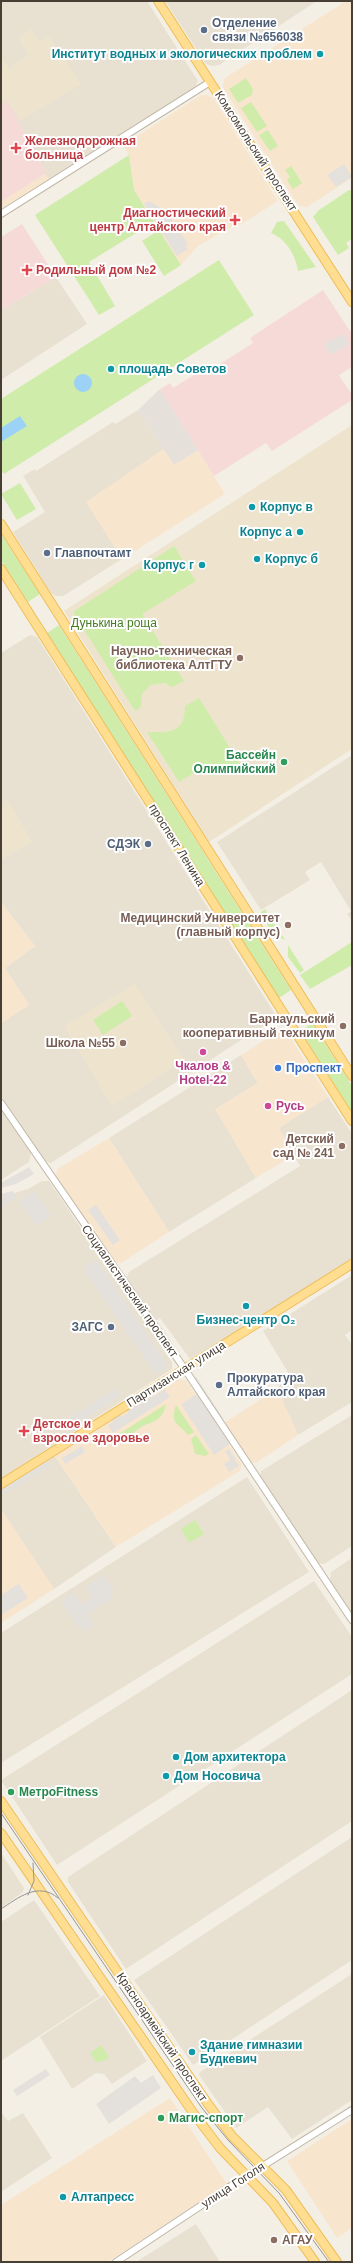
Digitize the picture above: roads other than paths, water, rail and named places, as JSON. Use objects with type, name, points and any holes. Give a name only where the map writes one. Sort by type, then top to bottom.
[{"type":"main road","name":"Комсомольский проспект","points":[[158,1],[352,302]]},
{"type":"main road","name":"проспект Ленина","points":[[1,524],[352,1076]]},
{"type":"main road","name":"проспект Ленина","points":[[1,569],[352,1121]]},
{"type":"main road","name":"Партизанская улица","points":[[1,1484],[352,1264]]},
{"type":"main road","name":"Красноармейский проспект","points":[[1,1801],[208,2104],[228,2131],[263,2166],[301,2209],[337,2262]]},
{"type":"main road","name":"Красноармейский проспект","points":[[1,1833],[194,2114],[220,2148],[248,2176],[286,2219],[315,2262]]},
{"type":"street","points":[[1,214],[210,82]]},
{"type":"street","name":"Социалистический проспект","points":[[1,1103],[184,1368],[352,1620]]},
{"type":"street","name":"улица Гоголя","points":[[116,2262],[352,2110]]},
{"type":"water","points":[[79,374],[87,374],[92,379],[90,390],[87,392],[79,392],[74,387],[74,379]]},
{"type":"water","points":[[20,416],[27,426],[1,442],[1,428]]},
{"type":"tram line","points":[[1,1813],[202,2108],[228,2140],[279,2193],[329,2262]]},
{"type":"tram line","points":[[28,1895],[34,1881],[33,1863]]},
{"type":"tram line","points":[[1,1909],[21,1896],[36,1891],[51,1893],[58,1898]]},
{"type":"place","name":"Отделение связи №656038","points":[[204,30]]},
{"type":"place","name":"Институт водных и экологических проблем","points":[[320,54]]},
{"type":"place","name":"Железнодорожная больница","points":[[16,148]]},
{"type":"place","name":"Диагностический центр Алтайского края","points":[[235,220]]},
{"type":"place","name":"Родильный дом №2","points":[[27,270]]},
{"type":"place","name":"площадь Советов","points":[[111,369]]},
{"type":"place","name":"Корпус в","points":[[252,507]]},
{"type":"place","name":"Корпус а","points":[[300,532]]},
{"type":"place","name":"Главпочтамт","points":[[47,553]]},
{"type":"place","name":"Корпус б","points":[[257,559]]},
{"type":"place","name":"Корпус г","points":[[202,565]]},
{"type":"place","name":"Научно-техническая библиотека АлтГТУ","points":[[240,658]]},
{"type":"place","name":"Бассейн Олимпийский","points":[[284,762]]},
{"type":"place","name":"СДЭК","points":[[148,844]]},
{"type":"place","name":"Медицинский Университет (главный корпус)","points":[[288,925]]},
{"type":"place","name":"Барнаульский кооперативный техникум","points":[[343,1026]]},
{"type":"place","name":"Школа №55","points":[[123,1043]]},
{"type":"place","name":"Чкалов & Hotel-22","points":[[203,1052]]},
{"type":"place","name":"Проспект","points":[[278,1068]]},
{"type":"place","name":"Русь","points":[[268,1106]]},
{"type":"place","name":"Детский сад № 241","points":[[342,1146]]},
{"type":"place","name":"Бизнес-центр O₂","points":[[246,1306]]},
{"type":"place","name":"ЗАГС","points":[[111,1327]]},
{"type":"place","name":"Прокуратура Алтайского края","points":[[219,1385]]},
{"type":"place","name":"Детское и взрослое здоровье","points":[[24,1431]]},
{"type":"place","name":"Дом архитектора","points":[[176,1757]]},
{"type":"place","name":"Дом Носовича","points":[[166,1776]]},
{"type":"place","name":"МетроFitness","points":[[11,1792]]},
{"type":"place","name":"Здание гимназии Будкевич","points":[[192,2052]]},
{"type":"place","name":"Магис-спорт","points":[[161,2118]]},
{"type":"place","name":"Алтапресс","points":[[63,2197]]},
{"type":"place","name":"АГАУ","points":[[274,2240]]},
{"type":"park label","name":"Дунькина роща","points":[[114,623]]}]
